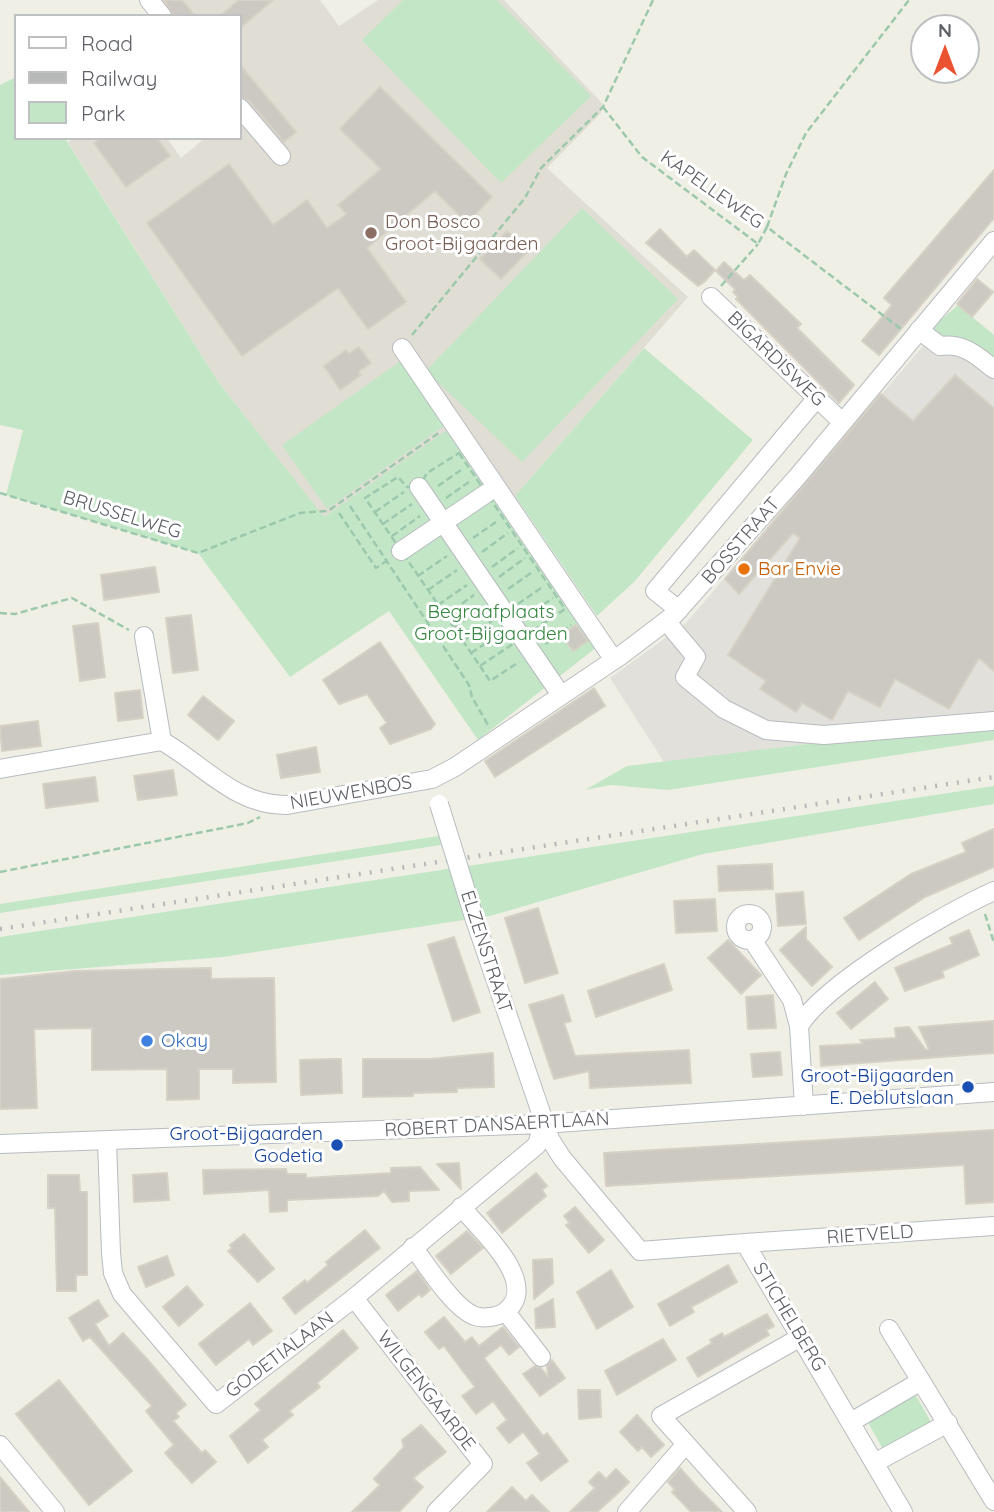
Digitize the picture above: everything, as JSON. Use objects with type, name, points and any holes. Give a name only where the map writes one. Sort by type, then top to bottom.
[{"type":"street","points":[[149,0],[160,14]]},
{"type":"street","points":[[242,110],[281,156]]},
{"type":"street","name":"BOSSTRAAT","points":[[432,779],[498,739],[614,660],[672,616],[747,535],[994,240]]},
{"type":"street","name":"BIGARDISWEG","points":[[711,297],[841,421]]},
{"type":"street","points":[[916,334],[940,346],[956,344],[968,348],[994,369]]},
{"type":"street","points":[[402,348],[614,660]]},
{"type":"street","points":[[817,399],[655,591],[696,657],[685,677],[724,709],[766,730],[824,735],[994,721]]},
{"type":"street","points":[[415,487],[443,522],[561,695]]},
{"type":"street","points":[[394,555],[487,493]]},
{"type":"street","points":[[0,769],[162,741],[144,636]]},
{"type":"street","name":"NIEUWENBOS","points":[[162,741],[235,792],[253,802],[269,805],[287,805],[432,779]]},
{"type":"street","name":"ELZENSTRAAT","points":[[432,779],[474,917],[543,1124]]},
{"type":"street","points":[[799,1026],[809,1010],[872,961],[987,894]]},
{"type":"street","points":[[754,941],[792,1000],[799,1026],[804,1106]]},
{"type":"street","name":"ROBERT DANSAERTLAAN","points":[[0,1144],[543,1124],[994,1092]]},
{"type":"street","name":"GODETIALAAN","points":[[107,1141],[113,1273],[122,1294],[216,1404],[354,1298],[537,1145],[543,1124]]},
{"type":"street","name":"STICHELBERG","points":[[543,1124],[562,1158],[640,1251],[745,1244],[876,1462],[903,1512]]},
{"type":"street","points":[[412,1247],[459,1305],[475,1316],[492,1317],[506,1312],[515,1301],[517,1284],[510,1265],[461,1207]]},
{"type":"street","name":"RIETVELD","points":[[745,1244],[994,1226]]},
{"type":"street","name":"WILGENGAARDE","points":[[354,1298],[483,1464],[436,1512]]},
{"type":"street","points":[[506,1312],[541,1357]]},
{"type":"street","points":[[889,1329],[994,1501]]},
{"type":"street","points":[[747,1512],[661,1416],[801,1337]]},
{"type":"street","points":[[851,1422],[921,1381]]},
{"type":"street","points":[[876,1462],[948,1423]]},
{"type":"street","points":[[627,1512],[685,1444]]},
{"type":"street","points":[[0,1445],[55,1512]]},
{"type":"path","points":[[402,348],[525,198],[541,168],[603,107],[653,0]]},
{"type":"path","points":[[767,227],[786,174],[806,133],[909,0]]},
{"type":"path","name":"KAPELLEWEG","points":[[603,107],[642,157],[758,244],[767,227],[916,334]]},
{"type":"path","points":[[711,297],[758,244]]},
{"type":"path","name":"BRUSSELWEG","points":[[0,492],[198,553],[300,513],[328,511],[454,422]]},
{"type":"path","points":[[375,512],[415,487]]},
{"type":"path","points":[[350,506],[394,555],[470,685],[481,714],[498,739]]},
{"type":"path","points":[[339,513],[376,568],[394,555]]},
{"type":"path","points":[[0,613],[15,614],[72,598],[120,626],[144,636]]},
{"type":"path","points":[[0,872],[248,823],[259,817],[269,805]]},
{"type":"path","points":[[987,894],[994,943]]},
{"type":"shaded area","name":"Don Bosco Groot-Bijgaarden","points":[[144,0],[320,0],[339,26],[378,0],[504,0],[602,103],[601,113],[547,168],[688,297],[504,509],[447,431],[324,518],[219,383],[68,142],[168,140],[181,158],[203,140],[242,140],[242,127],[248,122],[242,114],[242,14],[155,14]]},
{"type":"shaded area","points":[[934,333],[942,339],[956,337],[971,343],[994,361],[994,727],[824,742],[664,762],[610,678],[686,623]]},
{"type":"green space","points":[[403,0],[497,0],[591,96],[501,183],[362,40]]},
{"type":"green space","name":"Begraafplaats Groot-Bijgaarden","points":[[14,78],[14,140],[66,140],[219,383],[324,517],[447,430],[602,643],[478,740],[389,611],[290,677],[198,553],[6,495],[23,430],[0,425],[0,85]]},
{"type":"green space","points":[[582,208],[678,299],[522,462],[426,371]]},
{"type":"green space","points":[[958,305],[994,335],[994,361],[970,344],[957,339],[942,339],[929,330]]},
{"type":"green space","points":[[644,348],[753,440],[634,582],[597,616],[515,496]]},
{"type":"green space","points":[[402,360],[448,423],[327,509],[282,445]]},
{"type":"green space","points":[[994,727],[994,740],[668,790],[611,785],[585,790],[627,766],[824,742]]},
{"type":"green space","points":[[994,786],[994,804],[703,854],[490,916],[223,957],[0,975],[0,937]]},
{"type":"green space","points":[[439,836],[441,845],[0,913],[0,904]]},
{"type":"green space","points":[[914,1392],[932,1424],[884,1451],[866,1419]]},
{"type":"building","points":[[164,0],[182,0],[193,14],[172,14]]},
{"type":"building","points":[[239,0],[273,0],[242,26],[242,14],[222,14]]},
{"type":"building","points":[[242,67],[296,132],[284,142],[249,101],[242,98]]},
{"type":"building","points":[[380,87],[492,197],[467,223],[435,191],[367,248],[406,302],[368,329],[338,288],[242,356],[147,223],[229,164],[273,225],[307,200],[327,228],[347,214],[338,205],[381,169],[340,129]]},
{"type":"building","points":[[98,140],[158,140],[170,156],[126,187],[94,143]]},
{"type":"building","points":[[994,170],[994,218],[879,355],[862,341],[892,305],[884,298]]},
{"type":"building","points":[[660,229],[687,257],[694,250],[715,270],[704,282],[698,286],[646,243]]},
{"type":"building","points":[[507,231],[528,251],[501,279],[480,259]]},
{"type":"building","points":[[724,262],[744,280],[750,275],[801,324],[797,328],[854,385],[839,403],[736,299],[738,297],[733,292],[735,289],[716,271]]},
{"type":"building","points":[[977,279],[993,292],[972,317],[957,304]]},
{"type":"building","points":[[359,347],[371,363],[358,372],[361,375],[340,390],[324,366],[346,350],[349,354]]},
{"type":"building","points":[[955,375],[994,408],[994,671],[979,658],[949,709],[895,679],[880,707],[848,691],[832,720],[802,703],[796,712],[760,689],[766,681],[728,655],[800,538],[793,533],[739,594],[725,579],[881,394],[913,421]]},
{"type":"building","points":[[155,567],[159,592],[104,600],[101,575]]},
{"type":"building","points":[[191,615],[198,670],[173,673],[166,618]]},
{"type":"building","points":[[98,623],[105,677],[80,681],[73,626]]},
{"type":"building","points":[[576,625],[588,641],[573,651],[561,635]]},
{"type":"building","points":[[380,642],[435,724],[431,729],[390,744],[380,728],[387,723],[367,694],[339,704],[323,680]]},
{"type":"building","points":[[594,688],[605,706],[495,777],[485,761]]},
{"type":"building","points":[[140,690],[143,718],[118,721],[115,693]]},
{"type":"building","points":[[203,696],[234,721],[218,740],[188,715]]},
{"type":"building","points":[[38,721],[41,746],[2,751],[0,726]]},
{"type":"building","points":[[316,747],[320,772],[281,778],[277,755]]},
{"type":"building","points":[[173,770],[177,795],[138,800],[134,776]]},
{"type":"building","points":[[95,777],[98,801],[46,808],[43,784]]},
{"type":"building","points":[[994,829],[994,867],[925,897],[859,940],[844,918],[911,874],[966,852],[962,843]]},
{"type":"building","points":[[772,864],[773,889],[719,891],[718,866]]},
{"type":"building","points":[[803,892],[806,924],[778,926],[776,894]]},
{"type":"building","points":[[715,899],[717,931],[676,933],[674,901]]},
{"type":"building","points":[[538,908],[558,973],[525,983],[505,918]]},
{"type":"building","points":[[806,927],[806,939],[832,967],[812,986],[780,950]]},
{"type":"building","points":[[969,930],[979,955],[942,971],[944,977],[905,991],[895,968],[953,944],[950,938]]},
{"type":"building","points":[[454,937],[480,1012],[453,1021],[428,945]]},
{"type":"building","points":[[728,940],[761,975],[741,994],[708,958]]},
{"type":"building","points":[[664,964],[672,990],[596,1017],[588,991]]},
{"type":"building","points":[[211,968],[211,979],[274,978],[276,1082],[233,1083],[233,1069],[199,1069],[199,1099],[167,1100],[167,1069],[92,1070],[92,1028],[34,1029],[37,1108],[0,1109],[0,979],[75,971]]},
{"type":"building","points":[[875,982],[888,999],[851,1029],[837,1013]]},
{"type":"building","points":[[563,995],[571,1021],[564,1023],[575,1056],[689,1050],[691,1083],[590,1088],[589,1071],[554,1079],[529,1005]]},
{"type":"building","points":[[773,995],[776,1028],[748,1029],[746,997]]},
{"type":"building","points":[[994,1021],[994,1053],[821,1066],[820,1046],[863,1044],[860,1040],[896,1038],[895,1028],[909,1027],[926,1050],[929,1049],[919,1027]]},
{"type":"building","points":[[780,1052],[782,1075],[753,1077],[751,1054]]},
{"type":"building","points":[[493,1053],[494,1087],[457,1088],[457,1092],[413,1093],[413,1096],[363,1097],[363,1059],[430,1059]]},
{"type":"building","points":[[341,1059],[342,1093],[301,1095],[300,1060]]},
{"type":"building","points":[[994,1130],[994,1202],[966,1204],[964,1165],[606,1186],[604,1153]]},
{"type":"building","points":[[459,1163],[461,1189],[437,1164]]},
{"type":"building","points":[[420,1167],[439,1190],[409,1191],[409,1201],[392,1202],[384,1191],[378,1196],[287,1200],[287,1211],[270,1212],[269,1190],[204,1194],[203,1170],[286,1169],[287,1174],[306,1174],[306,1178],[391,1173],[391,1168]]},
{"type":"building","points":[[167,1173],[169,1200],[134,1202],[133,1175]]},
{"type":"building","points":[[536,1173],[547,1186],[542,1190],[546,1196],[502,1233],[487,1213]]},
{"type":"building","points":[[48,1175],[79,1175],[80,1192],[87,1192],[87,1275],[76,1275],[76,1291],[57,1291],[55,1208],[48,1208]]},
{"type":"building","points":[[575,1207],[604,1240],[589,1253],[566,1225],[570,1223],[564,1216]]},
{"type":"building","points":[[365,1230],[380,1248],[295,1314],[283,1298],[305,1280],[307,1283],[328,1265],[326,1262]]},
{"type":"building","points":[[467,1231],[483,1248],[451,1274],[436,1256]]},
{"type":"building","points":[[244,1234],[274,1269],[258,1282],[228,1251],[232,1248],[230,1245]]},
{"type":"building","points":[[167,1256],[174,1275],[146,1287],[138,1267]]},
{"type":"building","points":[[552,1259],[553,1283],[534,1299],[533,1260]]},
{"type":"building","points":[[728,1265],[737,1282],[691,1307],[694,1312],[670,1326],[658,1304]]},
{"type":"building","points":[[611,1270],[633,1307],[597,1329],[577,1292]]},
{"type":"building","points":[[417,1271],[430,1290],[422,1297],[419,1294],[398,1311],[386,1295]]},
{"type":"building","points":[[187,1286],[203,1305],[179,1326],[163,1307]]},
{"type":"building","points":[[553,1299],[555,1327],[536,1328],[535,1309]]},
{"type":"building","points":[[98,1300],[108,1316],[95,1324],[109,1346],[123,1333],[147,1359],[186,1405],[176,1413],[179,1417],[173,1421],[202,1453],[205,1450],[216,1462],[192,1483],[165,1453],[174,1445],[146,1411],[152,1406],[90,1337],[83,1341],[69,1318]]},
{"type":"building","points":[[250,1303],[272,1331],[253,1345],[249,1339],[216,1365],[199,1344]]},
{"type":"building","points":[[767,1314],[774,1326],[766,1330],[769,1335],[698,1377],[687,1358],[712,1343],[710,1340],[722,1333],[724,1337]]},
{"type":"building","points":[[444,1317],[465,1342],[472,1337],[479,1346],[503,1327],[519,1347],[509,1355],[501,1345],[484,1358],[543,1436],[547,1433],[568,1461],[541,1481],[527,1463],[540,1454],[523,1432],[509,1443],[497,1428],[507,1420],[493,1401],[476,1414],[462,1396],[475,1387],[444,1346],[439,1349],[425,1332]]},
{"type":"building","points":[[343,1330],[358,1348],[317,1383],[320,1387],[289,1411],[293,1415],[262,1440],[268,1447],[248,1463],[230,1436],[261,1410],[255,1404]]},
{"type":"building","points":[[663,1339],[676,1360],[617,1395],[605,1371]]},
{"type":"building","points":[[552,1360],[565,1378],[540,1396],[523,1374],[535,1366],[541,1368],[548,1377],[547,1366]]},
{"type":"building","points":[[59,1380],[132,1471],[89,1505],[16,1414]]},
{"type":"building","points":[[578,1390],[600,1390],[601,1417],[579,1419]]},
{"type":"building","points":[[637,1415],[664,1445],[651,1457],[642,1447],[638,1451],[620,1432]]},
{"type":"building","points":[[421,1425],[446,1452],[413,1478],[423,1487],[399,1512],[352,1512],[380,1485],[374,1479],[404,1447],[402,1440]]},
{"type":"building","points":[[680,1468],[722,1512],[691,1512],[672,1492],[675,1490],[668,1482]]},
{"type":"building","points":[[616,1469],[629,1482],[619,1492],[597,1512],[570,1512],[595,1488],[589,1482],[599,1472],[606,1479]]},
{"type":"building","points":[[0,1477],[29,1512],[0,1512]]},
{"type":"building","points":[[512,1487],[526,1501],[532,1495],[549,1512],[487,1512]]},
{"type":"railway","points":[[0,929],[994,777]]},
{"type":"place","name":"Don Bosco Groot-Bijgaarden","points":[[371,233]]},
{"type":"place","name":"Bar Envie","points":[[744,569]]},
{"type":"place","name":"Okay","points":[[147,1041]]},
{"type":"place","name":"Groot-Bijgaarden E. Deblutslaan","points":[[968,1087]]},
{"type":"place","name":"Groot-Bijgaarden Godetia","points":[[337,1145]]}]
